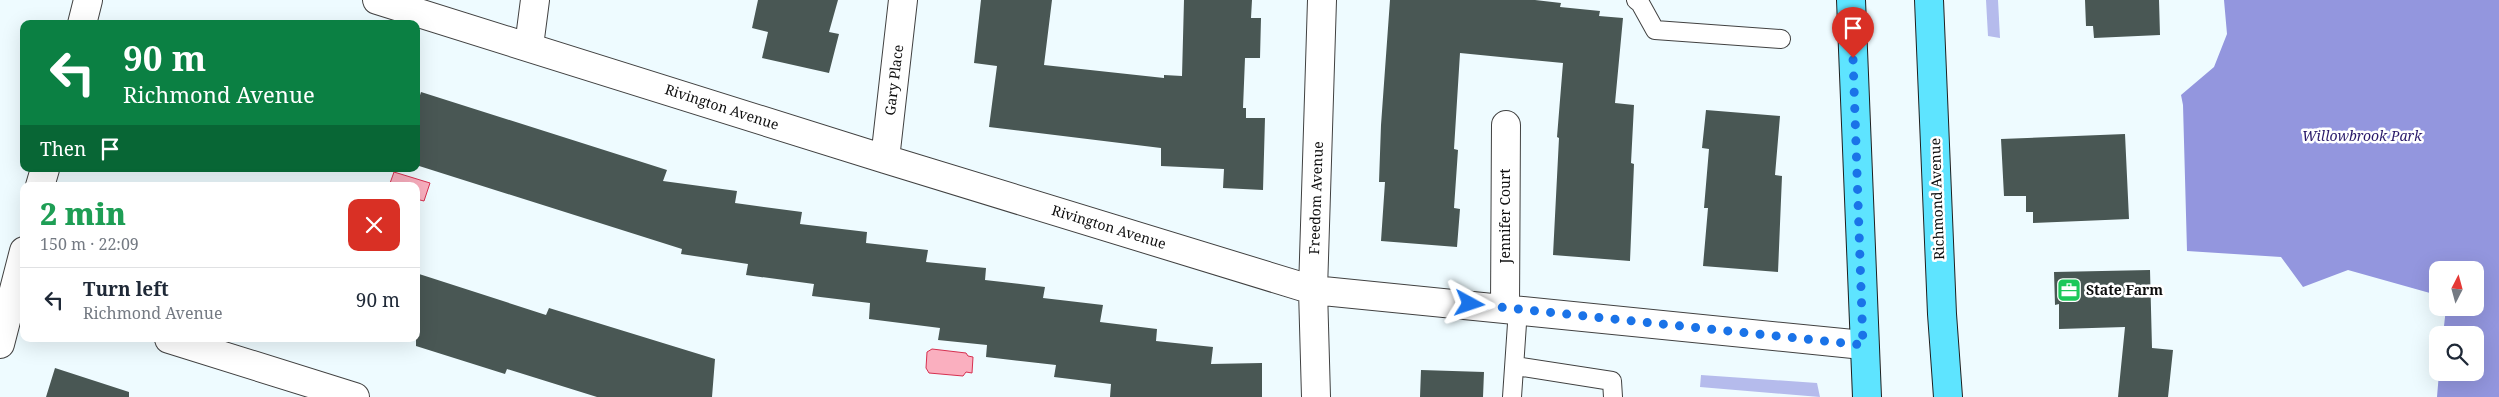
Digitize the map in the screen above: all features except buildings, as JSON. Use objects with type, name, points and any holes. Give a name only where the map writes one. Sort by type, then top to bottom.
[{"type":"main road","points":[[1851,0],[1863,345],[1867,397]]},
{"type":"main road","name":"Richmond Avenue","points":[[1929,0],[1942,314],[1948,397]]},
{"type":"street","points":[[83,20],[88,0]]},
{"type":"street","name":"Rivington Avenue","points":[[377,0],[529,46],[885,159],[1314,290],[1512,308],[1863,345]]},
{"type":"street","points":[[529,46],[535,0]]},
{"type":"street","name":"Gary Place","points":[[885,159],[903,0]]},
{"type":"street","name":"Freedom Avenue","points":[[1316,397],[1314,290],[1322,0]]},
{"type":"street","name":"Jennifer Court","points":[[1506,125],[1512,308]]},
{"type":"street","points":[[0,344],[19,291]]},
{"type":"street","points":[[179,342],[355,397]]},
{"type":"lane","points":[[1636,0],[1640,3],[1655,30],[1781,39]]},
{"type":"lane","points":[[1512,308],[1516,366],[1512,397]]},
{"type":"lane","points":[[1516,366],[1612,381],[1613,397]]},
{"type":"shaded area","points":[[1986,0],[1998,0],[2000,38],[1988,36]]},
{"type":"shaded area","points":[[394,172],[430,183],[424,201],[420,200],[420,182],[390,182]]},
{"type":"shaded area","points":[[932,349],[966,353],[968,356],[973,357],[972,373],[966,372],[963,376],[929,373],[926,368],[927,352]]},
{"type":"shaded area","points":[[1701,375],[1817,383],[1820,397],[1700,387]]},
{"type":"green space","name":"Willowbrook Park","points":[[2224,0],[2499,0],[2499,397],[2437,397],[2438,381],[2484,381],[2484,326],[2444,326],[2445,316],[2484,316],[2484,261],[2429,261],[2429,293],[2348,270],[2303,287],[2281,257],[2187,251],[2183,105],[2181,95],[2214,67],[2227,34]]},
{"type":"place","name":"State Farm","points":[[2069,290]]},
{"type":"route","points":[[1470,304],[1863,345],[1853,58]]}]
